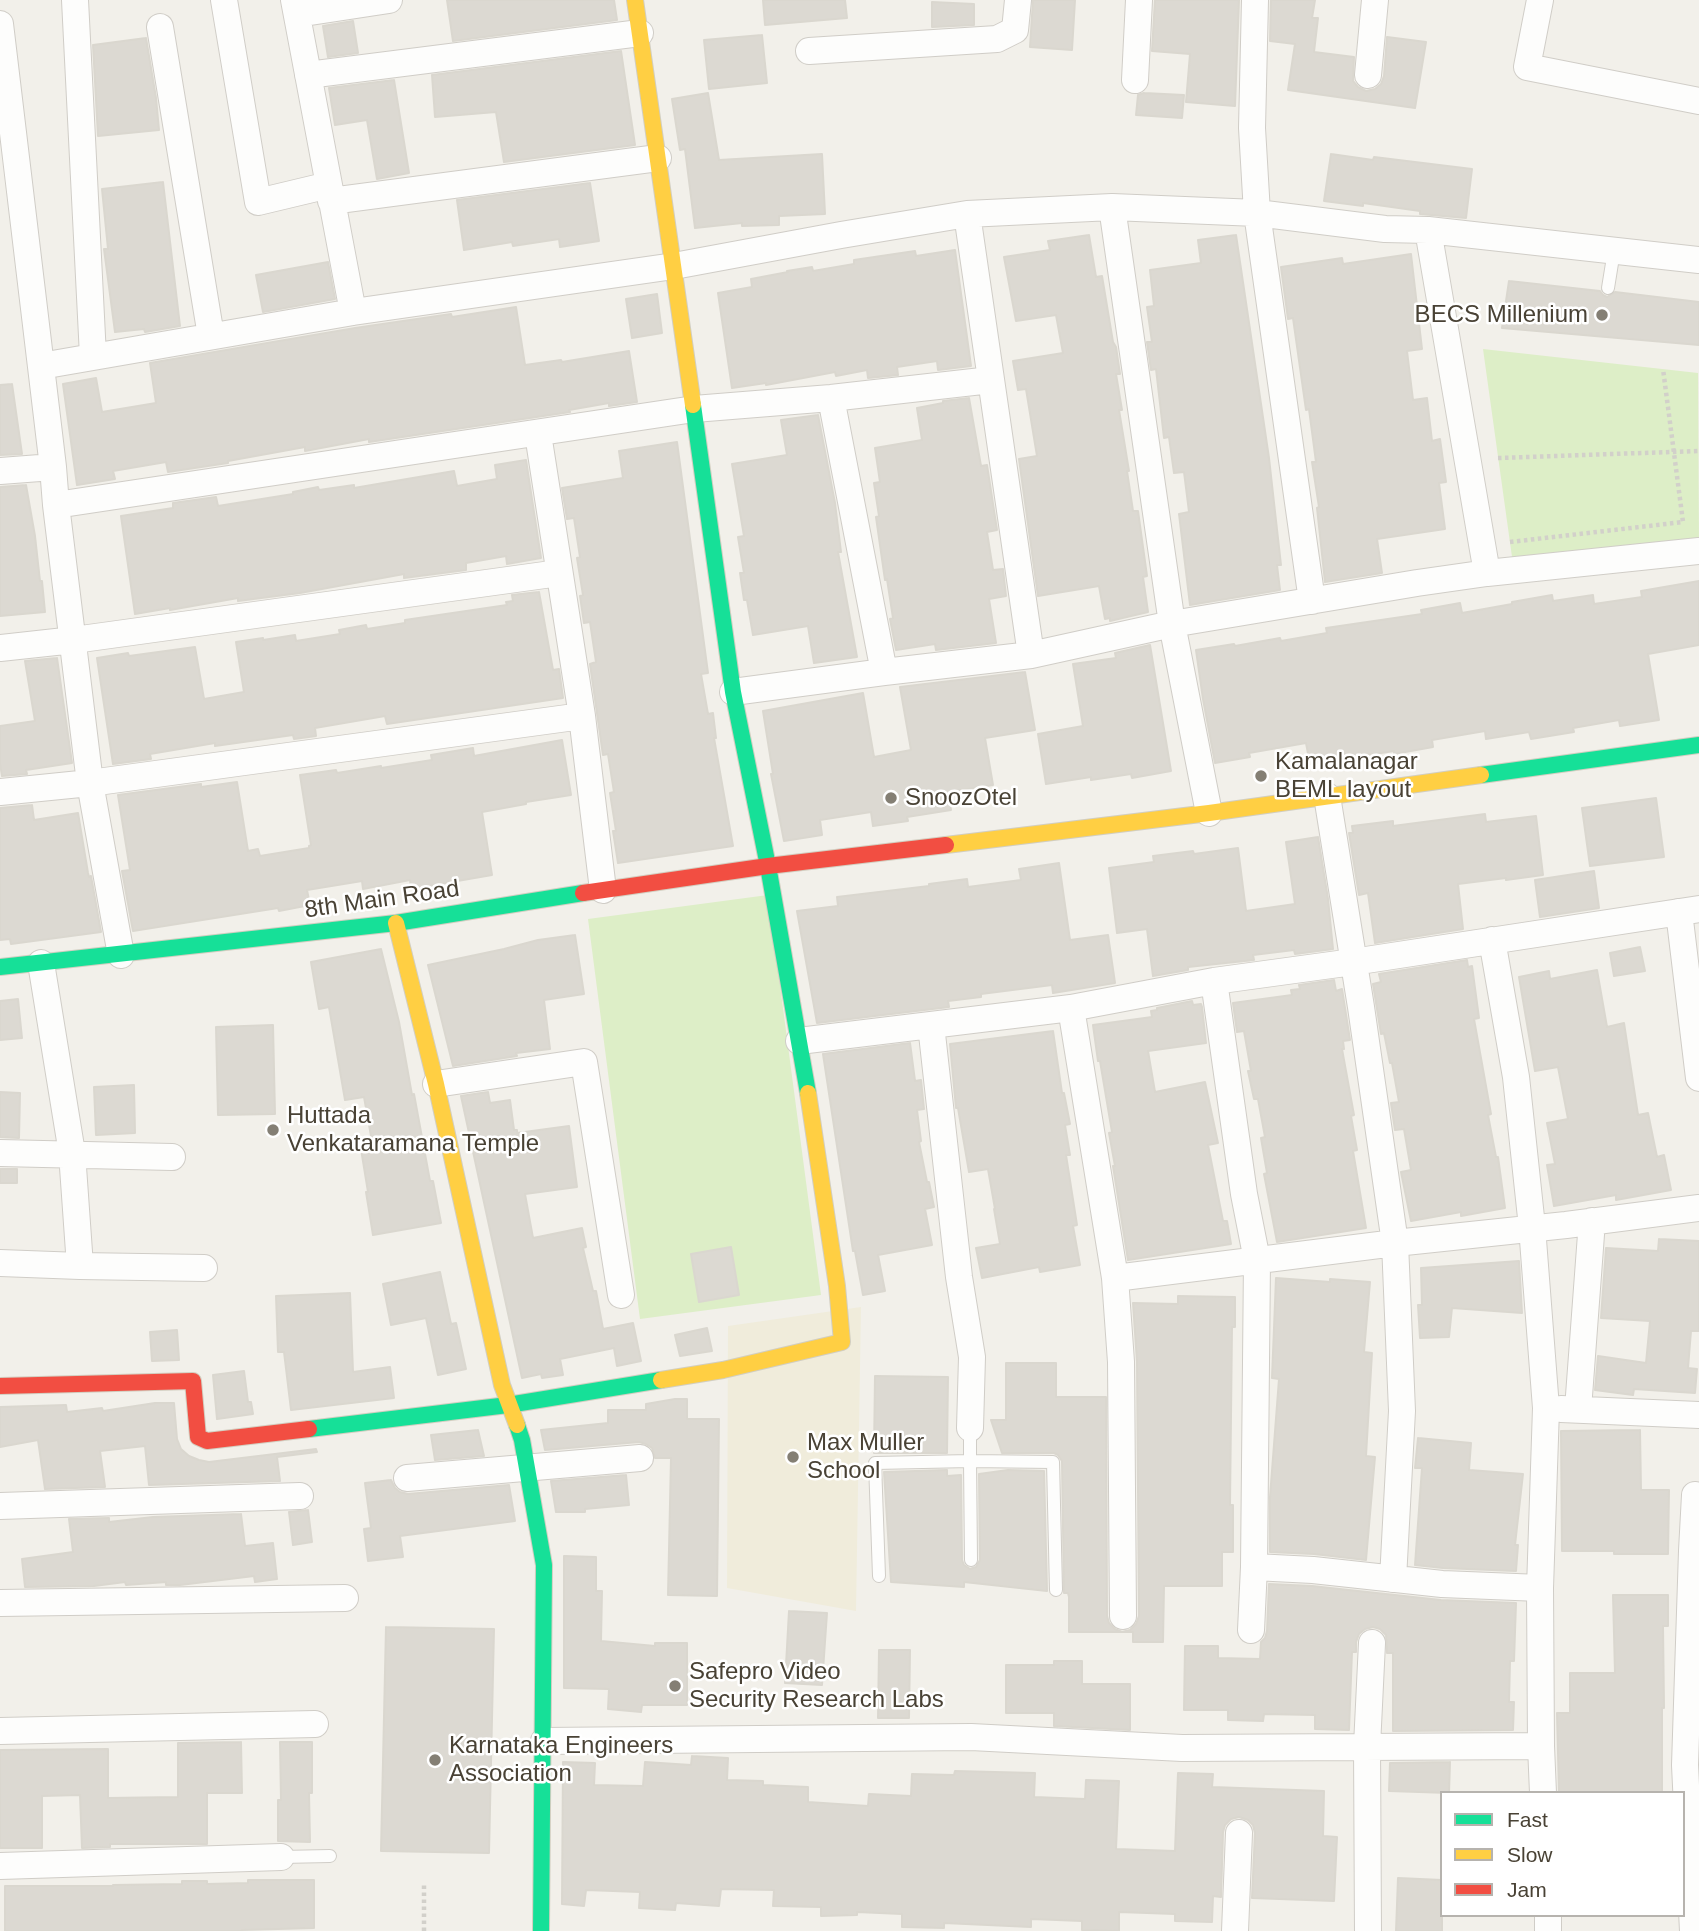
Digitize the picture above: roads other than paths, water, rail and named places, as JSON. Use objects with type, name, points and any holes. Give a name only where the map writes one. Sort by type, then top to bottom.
[{"type":"street","points":[[75,0],[93,356]]},
{"type":"street","points":[[224,0],[258,202],[658,158]]},
{"type":"street","points":[[352,312],[296,7],[389,0]]},
{"type":"street","points":[[0,1386],[193,1381],[198,1437],[207,1441],[508,1405],[723,1370],[842,1342],[837,1286],[816,1140],[768,866],[733,692],[635,0]]},
{"type":"street","points":[[809,51],[997,39],[1015,30],[1018,0]]},
{"type":"street","points":[[1135,80],[1139,0]]},
{"type":"street","points":[[1255,0],[1252,128],[1256,213],[1312,601]]},
{"type":"street","points":[[1368,75],[1375,0]]},
{"type":"street","points":[[1540,0],[1527,67],[1699,101]]},
{"type":"street","points":[[0,24],[90,783],[121,954]]},
{"type":"street","points":[[160,27],[211,336]]},
{"type":"street","points":[[308,75],[640,33]]},
{"type":"street","points":[[41,366],[352,312],[674,266],[967,214],[1112,207],[1256,213],[1385,229],[1428,230],[1699,260]]},
{"type":"street","points":[[1112,207],[1172,624],[1209,813]]},
{"type":"street","points":[[967,214],[1031,655]]},
{"type":"street","points":[[1428,230],[1487,573]]},
{"type":"street","points":[[55,505],[694,409],[831,398],[990,380]]},
{"type":"street","points":[[831,398],[884,672]]},
{"type":"street","points":[[538,434],[582,716],[603,890]]},
{"type":"street","points":[[0,471],[53,467]]},
{"type":"street","points":[[733,692],[1031,655],[1172,624],[1487,573],[1699,551]]},
{"type":"street","points":[[0,648],[559,573]]},
{"type":"street","points":[[0,792],[90,783],[582,716]]},
{"type":"street","name":"8th Main Road","points":[[0,967],[396,923],[768,866],[1209,813],[1699,745]]},
{"type":"street","points":[[1327,796],[1395,1243],[1402,1411],[1393,1579]]},
{"type":"street","points":[[799,1041],[1071,1008],[1214,981],[1689,911],[1699,1078]]},
{"type":"street","points":[[396,923],[436,1084],[495,1354],[508,1405],[522,1440],[544,1565],[541,1931]]},
{"type":"street","points":[[1492,940],[1517,1077],[1546,1408],[1540,1588],[1543,1791]]},
{"type":"street","points":[[41,963],[72,1153],[80,1266]]},
{"type":"street","points":[[1214,981],[1244,1194],[1257,1260],[1251,1630]]},
{"type":"street","points":[[1071,1008],[1115,1278],[1121,1376],[1123,1616]]},
{"type":"street","points":[[931,1025],[959,1277],[972,1357],[970,1429]]},
{"type":"street","points":[[436,1084],[583,1062],[621,1296]]},
{"type":"street","points":[[0,1153],[172,1157]]},
{"type":"street","points":[[1115,1278],[1699,1208]]},
{"type":"street","points":[[1578,1409],[1592,1222]]},
{"type":"street","points":[[0,1263],[205,1268]]},
{"type":"street","points":[[1546,1408],[1699,1415]]},
{"type":"street","points":[[407,1478],[640,1458]]},
{"type":"street","points":[[1693,1931],[1685,1765],[1695,1495]]},
{"type":"street","points":[[0,1506],[300,1496]]},
{"type":"street","points":[[1254,1567],[1313,1570],[1442,1584],[1540,1588]]},
{"type":"street","points":[[0,1604],[345,1598]]},
{"type":"street","points":[[1368,1931],[1367,1746],[1372,1643]]},
{"type":"street","points":[[0,1731],[315,1724]]},
{"type":"street","points":[[544,1741],[971,1737],[1182,1748],[1541,1746]]},
{"type":"street","points":[[1235,1931],[1239,1833]]},
{"type":"street","points":[[0,1867],[281,1857]]},
{"type":"lane","points":[[1608,288],[1614,251]]},
{"type":"lane","points":[[970,1429],[971,1560]]},
{"type":"lane","points":[[879,1576],[875,1464],[1053,1462],[1056,1590]]},
{"type":"lane","points":[[281,1857],[330,1856]]},
{"type":"place","name":"BECS Millenium","points":[[1602,315]]},
{"type":"place","name":"Kamalanagar BEML layout","points":[[1261,776]]},
{"type":"place","name":"SnoozOtel","points":[[891,798]]},
{"type":"place","name":"Huttada Venkataramana Temple","points":[[273,1130]]},
{"type":"place","name":"Max Muller School","points":[[793,1457]]},
{"type":"place","name":"Safepro Video Security Research Labs","points":[[675,1686]]},
{"type":"place","name":"Karnataka Engineers Association","points":[[435,1760]]}]
